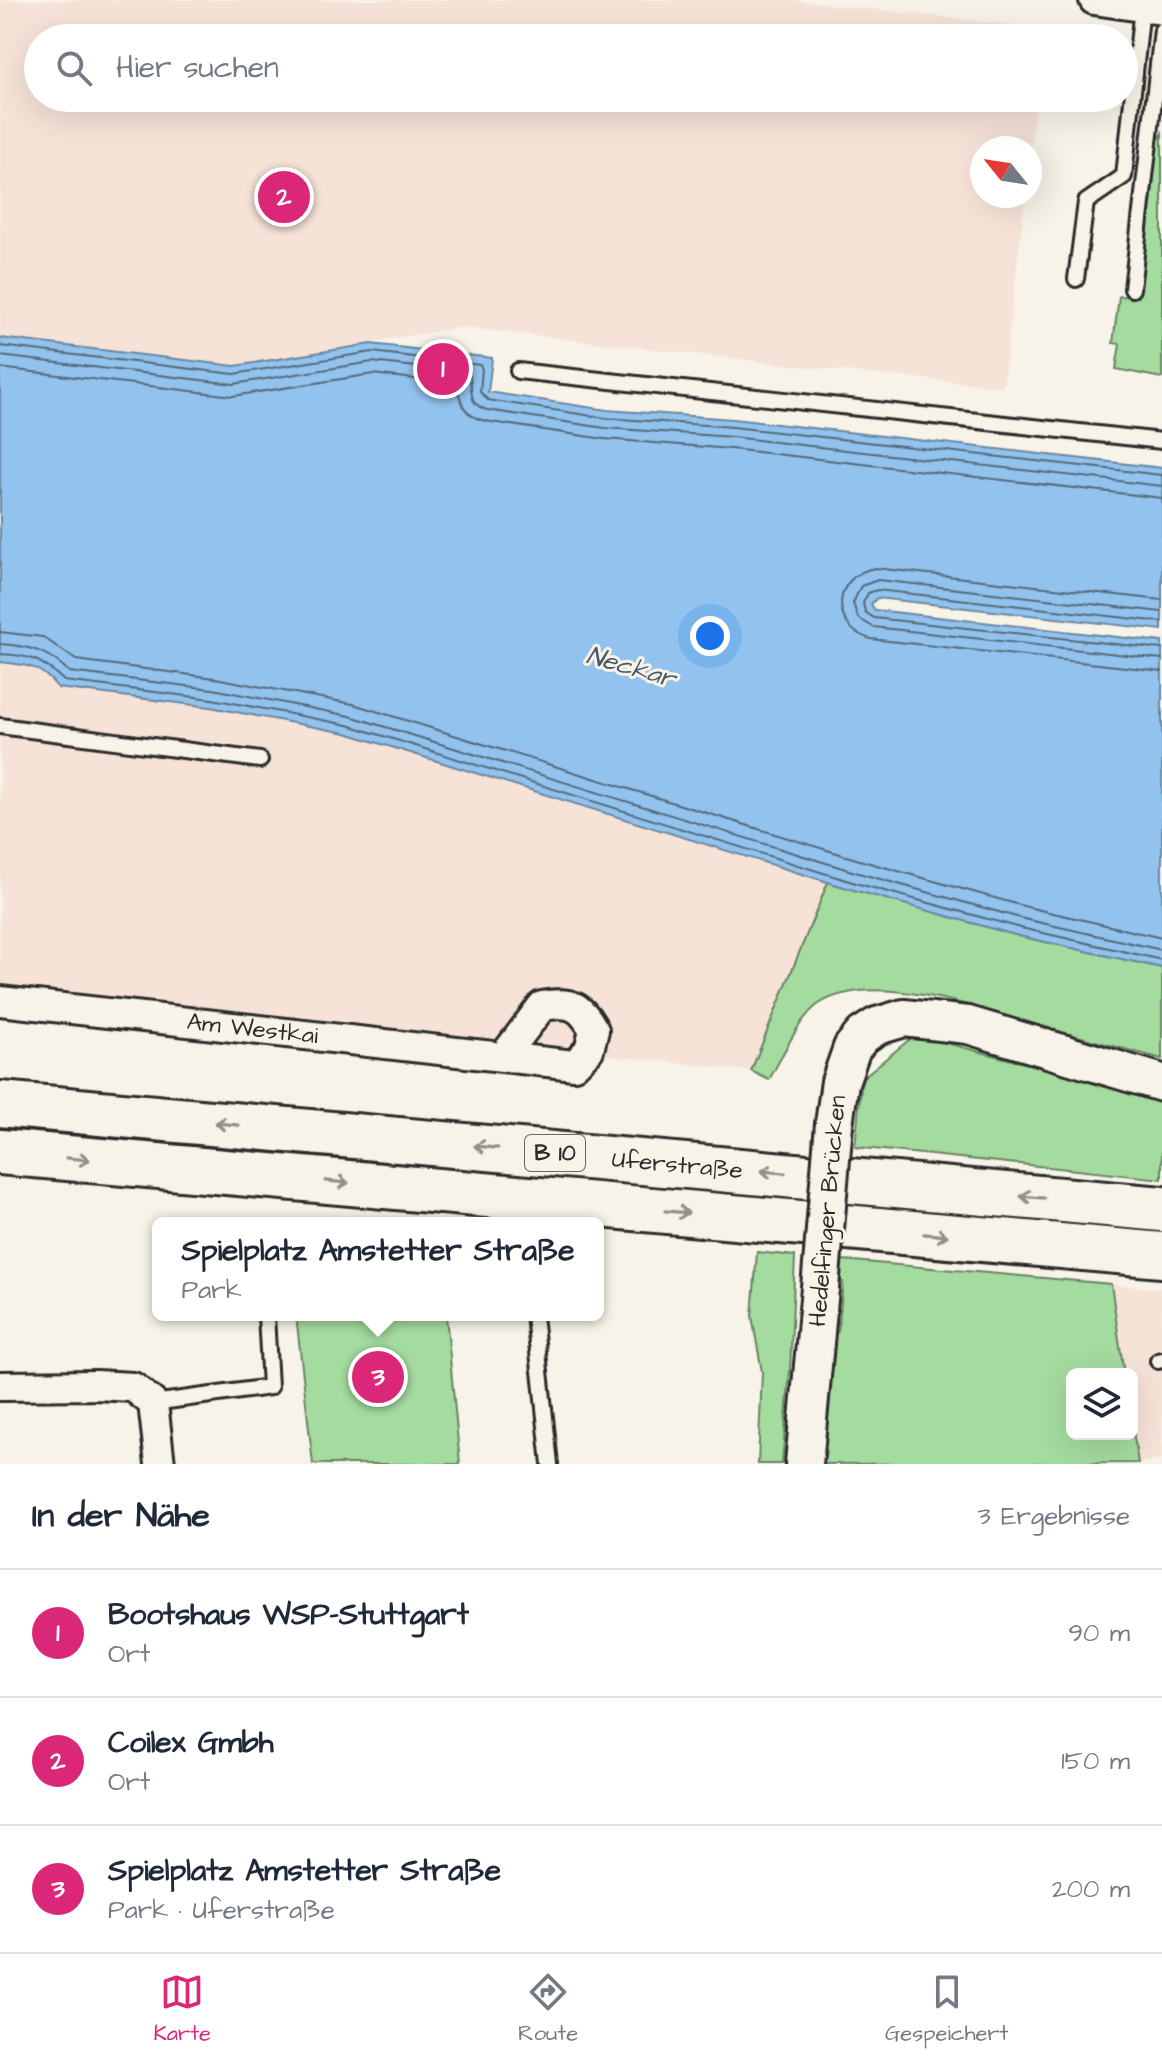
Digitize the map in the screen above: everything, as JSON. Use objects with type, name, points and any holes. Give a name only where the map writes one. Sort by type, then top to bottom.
[{"type":"highway","name":"Uferstraße","points":[[0,1104],[1162,1209]]},
{"type":"highway","name":"Uferstraße","points":[[0,1152],[1162,1255]]},
{"type":"highway","points":[[1109,1204],[1162,1188]]},
{"type":"street","points":[[1094,0],[1152,9]]},
{"type":"street","name":"Am Westkai","points":[[0,1001],[504,1056]]},
{"type":"street","name":"Hedelfinger Brücken","points":[[804,1464],[834,1124],[840,1082],[852,1048],[863,1035],[877,1026],[904,1018],[968,1025],[1162,1083]]},
{"type":"street","points":[[0,1386],[133,1387],[153,1403],[160,1464]]},
{"type":"lane","points":[[1138,92],[1152,9]]},
{"type":"lane","points":[[1132,289],[1157,120],[1162,30]]},
{"type":"lane","points":[[1076,279],[1086,202],[1124,176],[1135,112]]},
{"type":"lane","points":[[518,371],[1162,441]]},
{"type":"lane","points":[[0,726],[260,760]]},
{"type":"lane","points":[[153,1403],[270,1387],[266,1321]]},
{"type":"lane","points":[[535,1321],[550,1464]]},
{"type":"shaded area","points":[[0,0],[792,0],[1001,24],[24,24],[24,112],[1034,112],[1032,136],[970,136],[970,208],[1024,208],[1003,386],[861,373],[461,327],[235,366],[0,338]]},
{"type":"shaded area","points":[[0,662],[33,666],[49,676],[346,733],[828,882],[751,1071],[0,990]]},
{"type":"shaded area","points":[[1111,1284],[1162,1289],[1162,1460],[1138,1463],[1134,1440],[1138,1440],[1138,1368],[1123,1368]]},
{"type":"green space","points":[[1162,133],[1162,378],[1116,369],[1120,344],[1113,343],[1119,296],[1138,297],[1155,145]]},
{"type":"green space","points":[[828,882],[1019,936],[1162,968],[1162,1059],[958,1003],[897,991],[868,990],[842,994],[812,1010],[798,1028],[769,1080],[751,1071]]},
{"type":"green space","points":[[915,1035],[1162,1099],[1162,1179],[855,1147],[862,1078]]},
{"type":"green space","points":[[757,1252],[795,1256],[782,1464],[758,1464],[762,1372],[752,1316]]},
{"type":"green space","points":[[842,1260],[1111,1284],[1123,1368],[1066,1368],[1066,1440],[1134,1440],[1138,1463],[822,1464],[828,1331],[838,1332],[843,1282],[840,1282]]},
{"type":"green space","points":[[297,1321],[447,1321],[460,1464],[313,1464]]},
{"type":"water","name":"Neckar","points":[[0,338],[235,366],[371,344],[492,358],[488,392],[607,410],[733,419],[1162,468],[1162,630],[877,598],[871,604],[875,610],[1162,642],[1162,968],[1019,936],[857,891],[346,733],[210,707],[58,688],[33,668],[0,662]]},
{"type":"place","name":"Coilex Gmbh","points":[[284,197]]},
{"type":"place","name":"Bootshaus WSP-Stuttgart","points":[[443,369]]},
{"type":"place","name":"Spielplatz Amstetter Straße","points":[[378,1377]]}]
